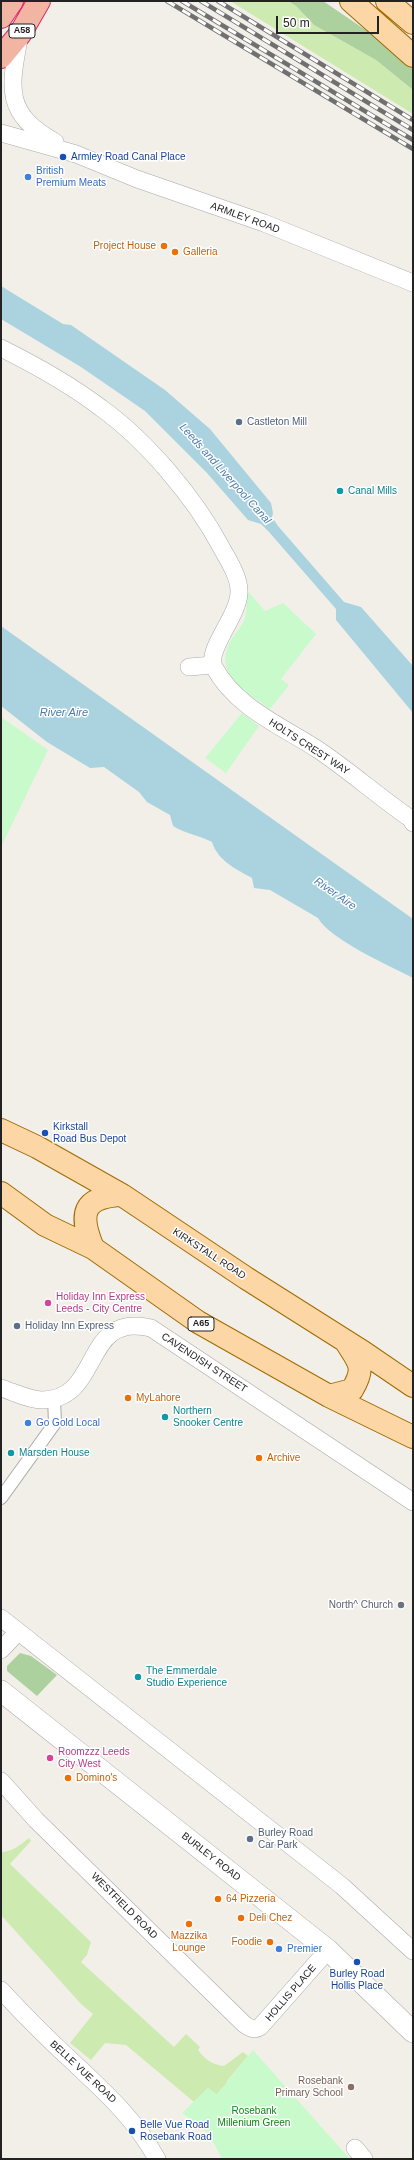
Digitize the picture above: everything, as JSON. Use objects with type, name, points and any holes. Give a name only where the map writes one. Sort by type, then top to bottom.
[{"type":"highway","name":"A58","points":[[1,17],[12,1]]},
{"type":"highway","name":"A58","points":[[1,57],[20,34],[39,1]]},
{"type":"main road","points":[[351,1],[413,56]]},
{"type":"main road","points":[[387,1],[413,23]]},
{"type":"main road","name":"KIRKSTALL ROAD","points":[[1,1130],[37,1147],[122,1195],[246,1278],[378,1361],[413,1386]]},
{"type":"main road","name":"A65","points":[[1,1193],[45,1225],[93,1248],[198,1322],[329,1396],[413,1437]]},
{"type":"main road","points":[[93,1248],[85,1228],[85,1215],[91,1204],[104,1196],[122,1195]]},
{"type":"main road","points":[[329,1396],[352,1390],[358,1379],[360,1364],[346,1342]]},
{"type":"street","name":"ARMLEY ROAD","points":[[20,34],[12,76],[15,102],[14,115],[3,134],[76,154]]},
{"type":"street","name":"ARMLEY ROAD","points":[[15,102],[28,123],[42,135],[76,154],[137,179],[264,223],[310,244],[413,283]]},
{"type":"street","points":[[1,348],[77,391],[102,408],[126,428],[164,466],[208,523],[234,572],[240,590],[238,606],[214,649],[213,665],[188,667]]},
{"type":"street","name":"HOLTS CREST WAY","points":[[213,665],[230,692],[279,727],[320,751],[410,819],[413,823]]},
{"type":"street","name":"CAVENDISH STREET","points":[[54,1400],[67,1394],[79,1382],[104,1338],[120,1327],[137,1325],[151,1328],[413,1502]]},
{"type":"street","points":[[1,1388],[40,1400],[54,1400],[55,1423],[1,1498]]},
{"type":"street","points":[[1,1618],[337,1882],[413,1951]]},
{"type":"street","points":[[1,1650],[18,1632]]},
{"type":"street","name":"BURLEY ROAD","points":[[1,1692],[328,1950],[413,2032]]},
{"type":"street","name":"WESTFIELD ROAD","points":[[1,1781],[36,1820],[244,2024],[251,2028]]},
{"type":"street","name":"HOLLIS PLACE","points":[[251,2028],[257,2029],[260,2027],[328,1950]]},
{"type":"street","name":"BELLE VUE ROAD","points":[[1,1990],[31,2023],[126,2112],[141,2132],[157,2159]]},
{"type":"green space","points":[[230,1],[288,1],[296,6],[314,25],[376,60],[413,90],[413,114]]},
{"type":"green space","points":[[288,1],[323,1],[376,37],[413,67],[413,90],[376,60],[314,25],[296,6]]},
{"type":"green space","points":[[247,590],[265,611],[283,603],[316,634],[281,679],[289,685],[270,709],[243,690],[230,674],[226,665],[226,655],[229,644],[245,618]]},
{"type":"green space","points":[[242,713],[259,726],[226,773],[205,758]]},
{"type":"green space","points":[[1,717],[48,750],[1,847]]},
{"type":"green space","points":[[20,1653],[31,1656],[57,1675],[37,1696],[7,1671],[7,1666]]},
{"type":"green space","points":[[29,1838],[31,1841],[10,1864],[91,1942],[87,1955],[81,1962],[174,2047],[186,2034],[200,2047],[198,2050],[209,2061],[216,2064],[224,2066],[243,2052],[248,2056],[227,2081],[231,2112],[208,2088],[194,2102],[126,2045],[105,2043],[91,2060],[70,2043],[93,2014],[81,2004],[1,1915],[1,1852],[5,1852],[19,1846]]},
{"type":"green space","name":"Rosebank Millenium Green","points":[[253,2050],[350,2159],[222,2159],[209,2134],[182,2113],[208,2088],[217,2094]]},
{"type":"water","name":"Leeds and Liverpool Canal","points":[[1,286],[63,324],[71,325],[165,390],[210,429],[271,503],[273,513],[272,517],[278,526],[344,602],[361,607],[413,666],[413,713],[336,620],[336,609],[269,532],[261,524],[248,520],[207,473],[145,411],[81,367],[1,319]]},
{"type":"water","name":"River Aire","points":[[1,626],[413,919],[413,978],[334,935],[318,918],[270,890],[254,888],[252,878],[228,864],[215,849],[212,842],[173,826],[170,815],[147,802],[139,792],[104,767],[90,768],[47,742],[1,706]]},
{"type":"railway","points":[[167,1],[413,149]]},
{"type":"railway","points":[[182,1],[413,140]]},
{"type":"railway","points":[[201,1],[413,130]]},
{"type":"railway","points":[[218,1],[413,120]]},
{"type":"place","name":"Armley Road Canal Place","points":[[63,157]]},
{"type":"place","name":"British Premium Meats","points":[[28,177]]},
{"type":"place","name":"Project House","points":[[164,246]]},
{"type":"place","name":"Galleria","points":[[175,252]]},
{"type":"place","name":"Castleton Mill","points":[[239,422]]},
{"type":"place","name":"Canal Mills","points":[[340,491]]},
{"type":"place","name":"Kirkstall Road Bus Depot","points":[[45,1133]]},
{"type":"place","name":"Holiday Inn Express Leeds - City Centre","points":[[48,1303]]},
{"type":"place","name":"Holiday Inn Express","points":[[17,1326]]},
{"type":"place","name":"MyLahore","points":[[128,1398]]},
{"type":"place","name":"Northern Snooker Centre","points":[[165,1417]]},
{"type":"place","name":"Go Gold Local","points":[[28,1423]]},
{"type":"place","name":"Marsden House","points":[[11,1453]]},
{"type":"place","name":"Archive","points":[[259,1458]]},
{"type":"place","name":"North^ Church","points":[[401,1605]]},
{"type":"place","name":"The Emmerdale Studio Experience","points":[[138,1677]]},
{"type":"place","name":"Roomzzz Leeds City West","points":[[50,1758]]},
{"type":"place","name":"Domino's","points":[[68,1778]]},
{"type":"place","name":"Burley Road Car Park","points":[[250,1839]]},
{"type":"place","name":"64 Pizzeria","points":[[218,1899]]},
{"type":"place","name":"Deli Chez","points":[[241,1918]]},
{"type":"place","name":"Mazzika Lounge","points":[[189,1924]]},
{"type":"place","name":"Foodie","points":[[270,1942]]},
{"type":"place","name":"Premier","points":[[279,1949]]},
{"type":"place","name":"Burley Road Hollis Place","points":[[357,1962]]},
{"type":"place","name":"Rosebank Primary School","points":[[351,2087]]},
{"type":"place","name":"Belle Vue Road Rosebank Road","points":[[132,2131]]}]
